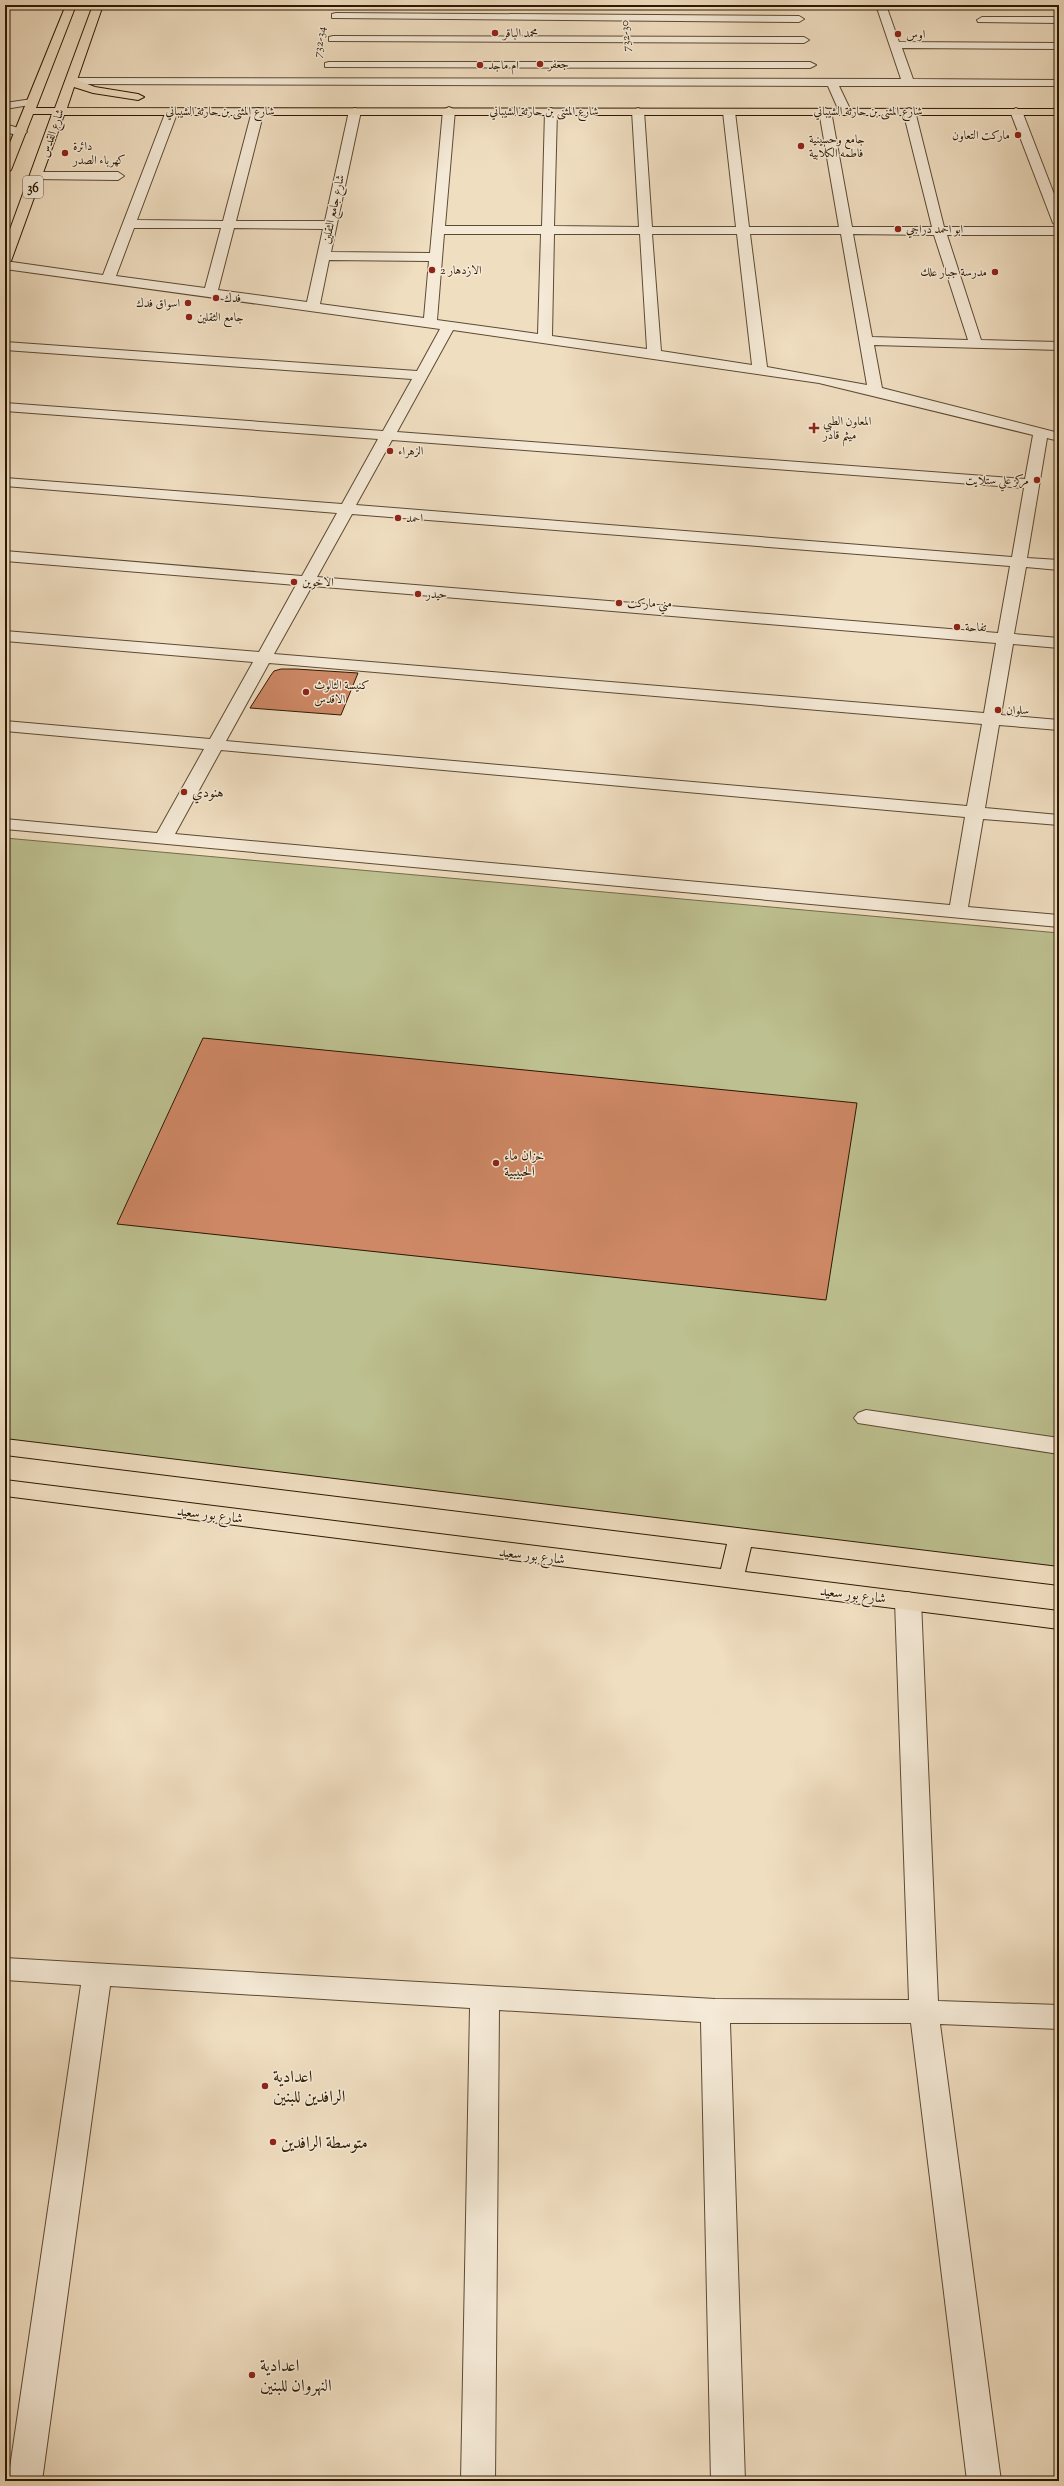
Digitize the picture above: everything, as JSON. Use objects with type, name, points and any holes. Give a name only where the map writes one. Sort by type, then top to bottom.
[{"type":"main road","name":"36","points":[[5,170],[71,5]]},
{"type":"main road","name":"شارع القدس","points":[[5,261],[39,171],[52,130],[60,112],[98,5]]},
{"type":"main road","points":[[30,107],[64,98],[142,97],[98,92],[70,81]]},
{"type":"main road","name":"شارع المثنى بن حارثة الشيباني","points":[[30,107],[60,112],[449,110],[729,112],[824,105],[840,99],[856,99]]},
{"type":"main road","name":"شارع المثنى بن حارثة الشيباني","points":[[824,105],[845,111],[1059,112]]},
{"type":"main road","points":[[52,130],[72,121],[114,112]]},
{"type":"main road","points":[[5,1447],[1059,1576]]},
{"type":"main road","name":"شارع بور سعيد","points":[[5,1488],[1059,1620]]},
{"type":"main road","points":[[731,1580],[741,1537]]},
{"type":"street","name":"732-34","points":[[325,83],[333,39],[337,5]]},
{"type":"street","points":[[495,5],[496,83]]},
{"type":"street","name":"732-30","points":[[636,5],[640,64]]},
{"type":"street","points":[[796,5],[814,82]]},
{"type":"street","points":[[881,5],[908,82]]},
{"type":"street","points":[[336,16],[799,19]]},
{"type":"street","points":[[993,46],[981,16],[1059,20]]},
{"type":"street","points":[[333,39],[615,64],[810,65]]},
{"type":"street","points":[[329,65],[496,53],[610,40],[804,40]]},
{"type":"street","points":[[610,40],[615,64]]},
{"type":"street","points":[[895,45],[1059,46]]},
{"type":"street","points":[[627,64],[629,81]]},
{"type":"street","points":[[70,81],[325,83],[629,81],[1059,83]]},
{"type":"street","points":[[832,82],[845,111]]},
{"type":"street","points":[[824,105],[875,391]]},
{"type":"street","points":[[5,106],[30,107]]},
{"type":"street","points":[[430,325],[449,110]]},
{"type":"street","points":[[545,340],[551,110]]},
{"type":"street","points":[[108,279],[172,111]]},
{"type":"street","points":[[210,294],[258,111]]},
{"type":"street","name":"شارع جامع الثقلين","points":[[312,308],[355,111]]},
{"type":"street","points":[[638,111],[644,230],[654,354]]},
{"type":"street","points":[[909,111],[939,231],[976,344]]},
{"type":"street","points":[[1016,111],[1047,175],[1059,223]]},
{"type":"street","points":[[729,112],[760,370]]},
{"type":"street","points":[[5,128],[20,132]]},
{"type":"street","points":[[39,171],[119,171]]},
{"type":"street","points":[[130,224],[330,225]]},
{"type":"street","points":[[438,230],[1059,231]]},
{"type":"street","points":[[323,256],[436,257]]},
{"type":"street","points":[[5,265],[430,325],[654,354],[760,370],[875,391],[1059,437]]},
{"type":"street","points":[[164,837],[448,327]]},
{"type":"street","points":[[866,341],[1059,346]]},
{"type":"street","points":[[5,346],[421,375]]},
{"type":"street","points":[[5,407],[1032,484]]},
{"type":"street","points":[[958,912],[1041,432]]},
{"type":"street","points":[[5,482],[1059,565]]},
{"type":"street","points":[[5,556],[1059,643]]},
{"type":"street","points":[[5,636],[1059,725]]},
{"type":"street","points":[[5,726],[1059,820]]},
{"type":"street","points":[[5,824],[164,837],[1059,921]]},
{"type":"street","points":[[866,1418],[1059,1446]]},
{"type":"street","points":[[908,1601],[924,2012],[984,2481]]},
{"type":"street","points":[[5,1969],[97,1972],[485,1998],[715,2011],[924,2012],[1059,2017]]},
{"type":"street","points":[[24,2481],[97,1972]]},
{"type":"street","points":[[478,2481],[485,1998]]},
{"type":"street","points":[[715,2011],[728,2481]]},
{"type":"green space","points":[[5,838],[1059,933],[1059,1577],[5,1447]]},
{"type":"building","name":"كنيسة الثالوث الاقدس","points":[[281,669],[358,673],[341,715],[250,708],[274,671]]},
{"type":"building","name":"خزان ماء الحبيبية","points":[[203,1038],[857,1103],[826,1300],[117,1224]]},
{"type":"place","name":"محمد الباقر","points":[[495,33]]},
{"type":"place","name":"اوس","points":[[898,34]]},
{"type":"place","name":"جعفر","points":[[540,64]]},
{"type":"place","name":"ام ماجد","points":[[480,65]]},
{"type":"place","name":"ماركت التعاون","points":[[1018,135]]},
{"type":"place","name":"جامع وحسينية فاطمه الكلابية","points":[[801,146]]},
{"type":"place","name":"دائرة كهرباء الصدر","points":[[65,153]]},
{"type":"place","name":"ابو احمد دراجي","points":[[898,229]]},
{"type":"place","name":"الازدهار 2","points":[[432,270]]},
{"type":"place","name":"مدرسة جبار علك","points":[[995,272]]},
{"type":"place","name":"فدك","points":[[216,298]]},
{"type":"place","name":"اسواق فدك","points":[[188,303]]},
{"type":"place","name":"جامع الثقلين","points":[[189,317]]},
{"type":"place","name":"المعاون الطبي ميثم قادر","points":[[814,428]]},
{"type":"place","name":"الزهراء","points":[[390,451]]},
{"type":"place","name":"مركز علي ستلايت","points":[[1037,480]]},
{"type":"place","name":"احمد","points":[[398,518]]},
{"type":"place","name":"الاخوين","points":[[294,582]]},
{"type":"place","name":"حيدر","points":[[418,594]]},
{"type":"place","name":"مني ماركت","points":[[619,603]]},
{"type":"place","name":"تفاحة","points":[[957,627]]},
{"type":"place","name":"كنيسة الثالوث الاقدس","points":[[306,692]]},
{"type":"place","name":"سلوان","points":[[998,710]]},
{"type":"place","name":"هنودي","points":[[184,792]]},
{"type":"place","name":"خزان ماء الحبيبية","points":[[496,1163]]},
{"type":"place","name":"اعدادية الرافدين للبنين","points":[[265,2086]]},
{"type":"place","name":"متوسطة الرافدين","points":[[273,2142]]},
{"type":"place","name":"اعدادية النهروان للبنين","points":[[252,2375]]}]
